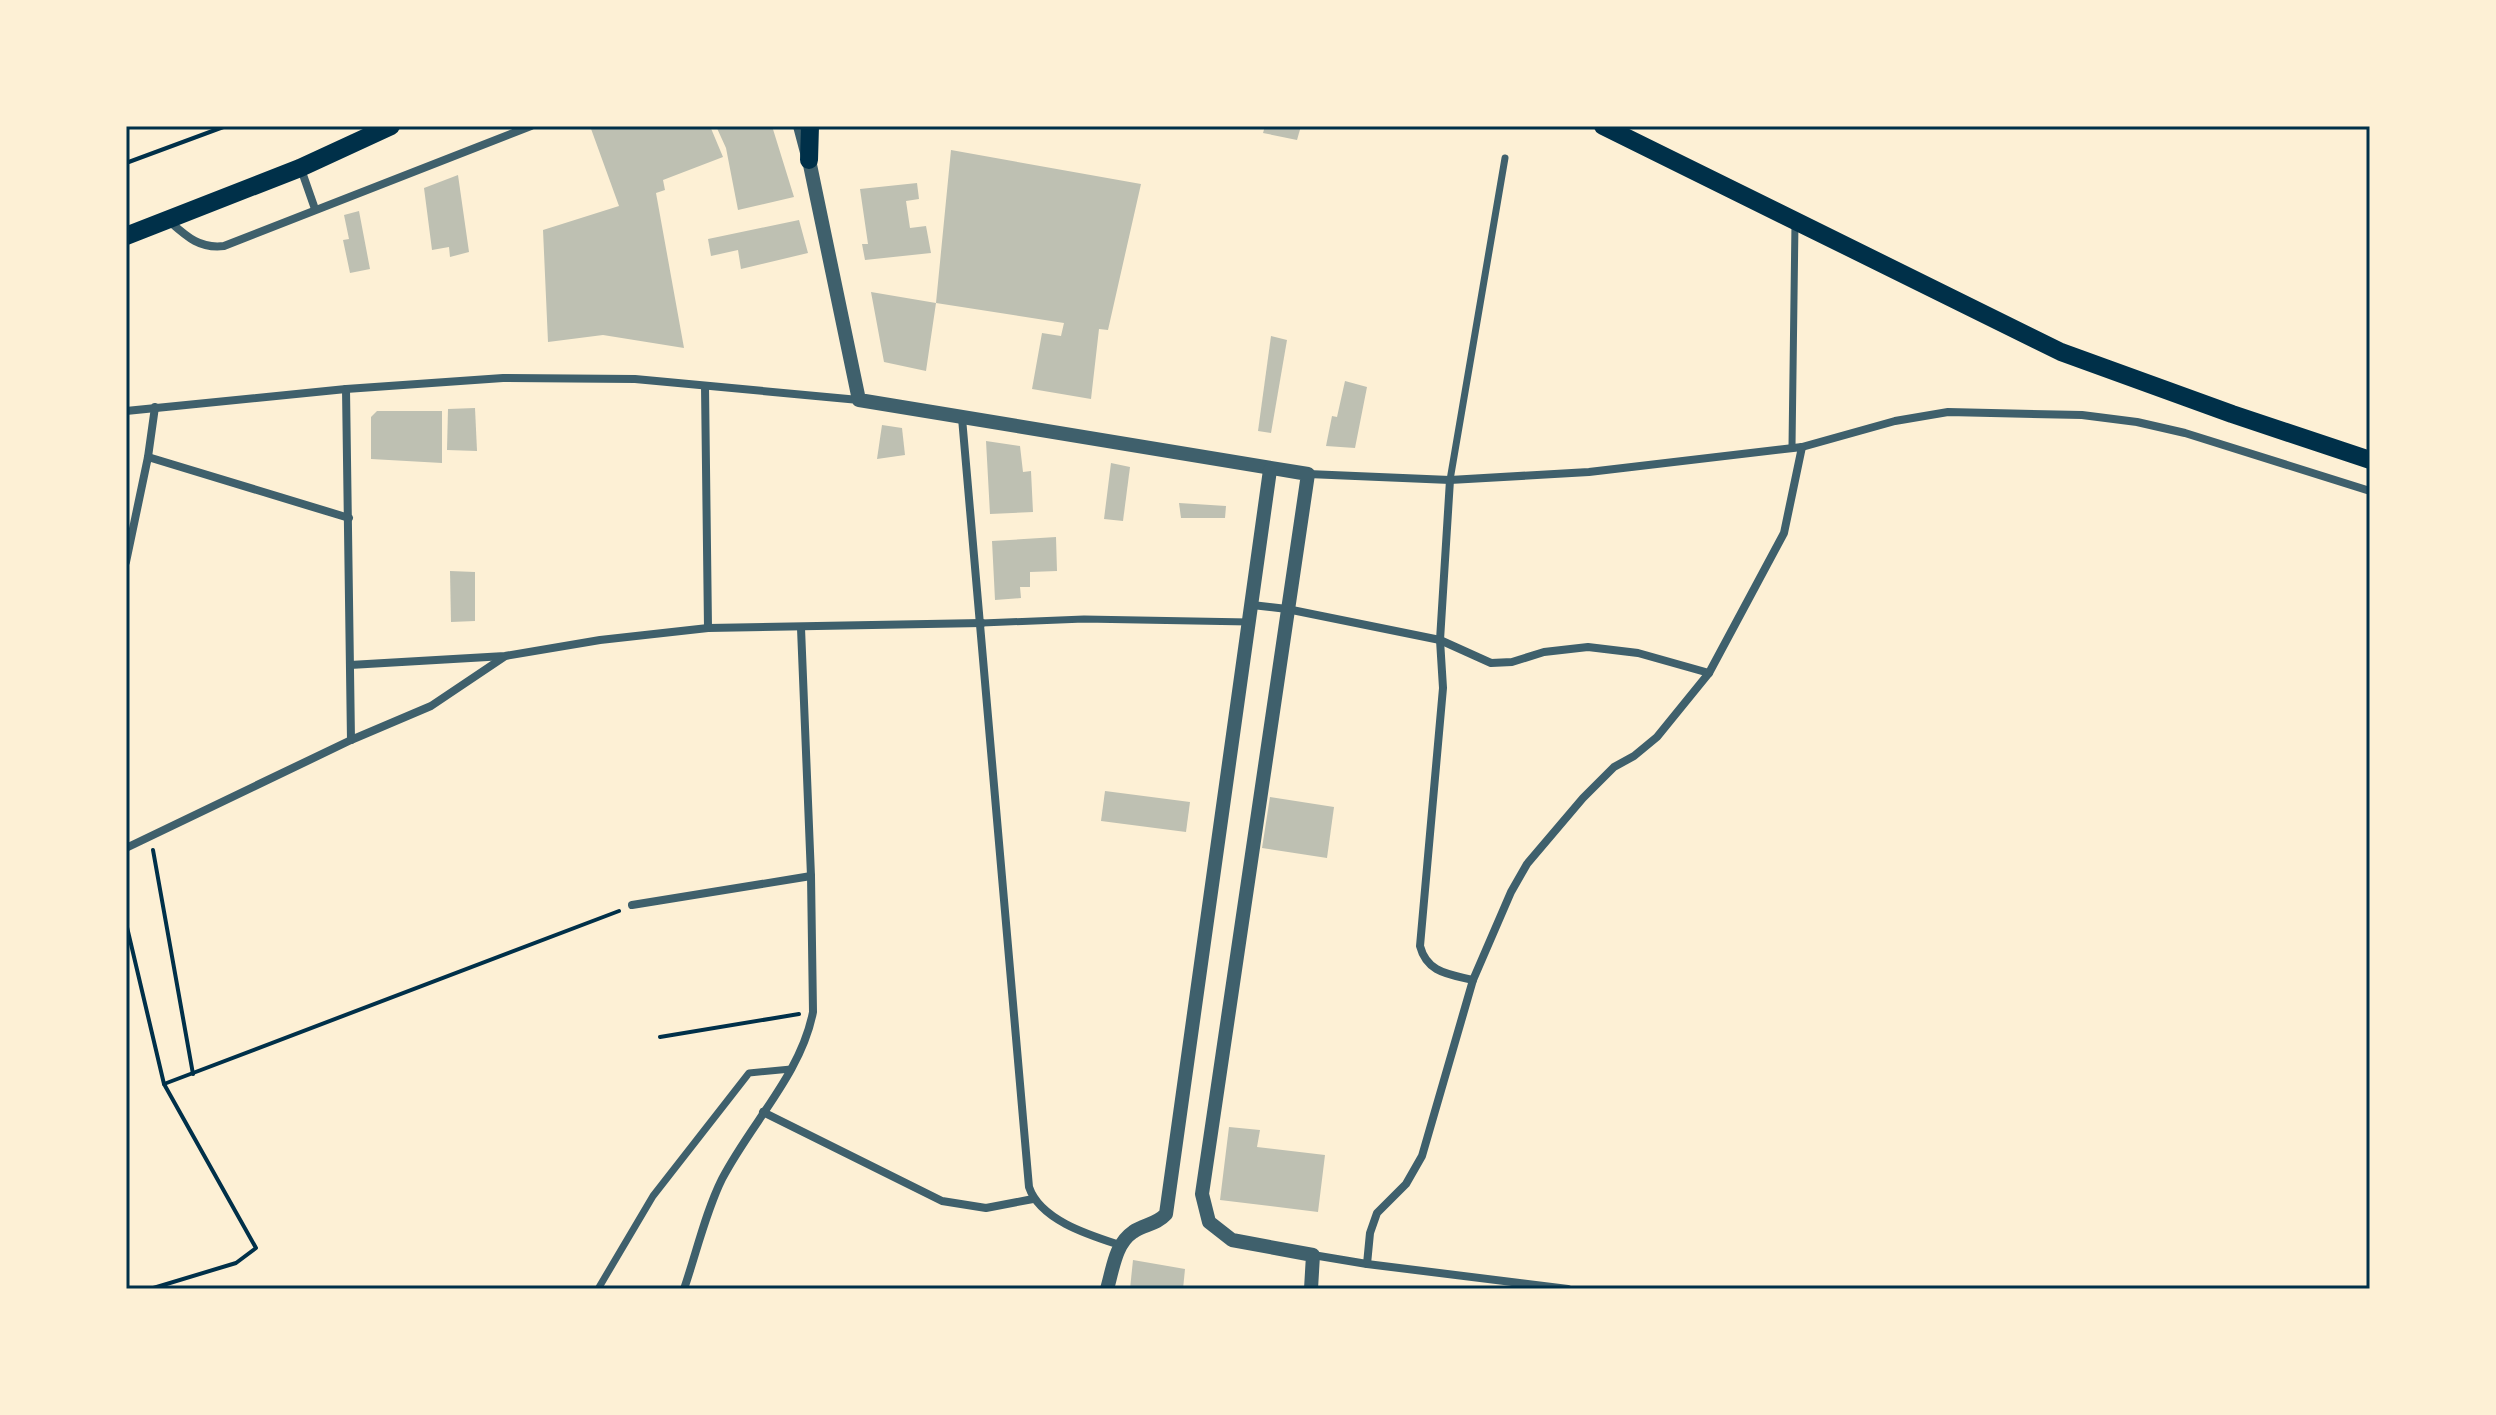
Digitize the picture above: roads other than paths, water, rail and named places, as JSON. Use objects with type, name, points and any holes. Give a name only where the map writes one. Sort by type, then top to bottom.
[{"type":"highway","points":[[126,236],[300,168],[391,126]]},
{"type":"highway","points":[[809,160],[810,126]]},
{"type":"highway","points":[[1603,126],[1639,141],[1795,223],[2061,352],[2370,460]]},
{"type":"street","points":[[167,220],[186,236],[211,248],[242,241],[315,209],[531,126]]},
{"type":"street","points":[[800,126],[859,400]]},
{"type":"street","points":[[1473,980],[1429,966],[1420,946],[1443,688],[1440,640],[1450,480],[1505,158]]},
{"type":"street","points":[[300,168],[315,209]]},
{"type":"street","points":[[1792,447],[1795,223]]},
{"type":"street","points":[[126,411],[346,389],[503,378],[635,379],[859,400],[1270,470],[1450,480],[1589,472],[1802,447],[1895,421],[1948,412],[2082,415],[2137,422],[2185,433],[2370,491]]},
{"type":"street","points":[[705,386],[708,628]]},
{"type":"street","points":[[346,389],[351,740]]},
{"type":"street","points":[[126,562],[155,407]]},
{"type":"street","points":[[962,418],[1029,1187],[1033,1199],[1053,1216],[1120,1245]]},
{"type":"street","points":[[1367,1264],[1370,1233],[1377,1213],[1406,1184],[1422,1156],[1473,980],[1496,924],[1527,864],[1600,780],[1657,737],[1709,673],[1784,533],[1802,447]]},
{"type":"street","points":[[148,457],[349,518]]},
{"type":"street","points":[[1107,1289],[1120,1245],[1134,1230],[1159,1222],[1166,1214],[1270,470]]},
{"type":"street","points":[[1308,474],[1202,1194],[1209,1222],[1232,1240],[1367,1264],[1568,1289]]},
{"type":"street","points":[[1252,605],[1287,609],[1440,640],[1491,663],[1512,662],[1544,652],[1588,647],[1638,653],[1709,673]]},
{"type":"street","points":[[350,665],[505,656],[600,640],[708,628],[1084,619],[1249,622]]},
{"type":"street","points":[[684,1289],[721,1180],[791,1069],[810,1029],[813,1012],[811,876],[801,628]]},
{"type":"street","points":[[126,848],[351,740],[431,706],[505,656]]},
{"type":"street","points":[[632,905],[811,876]]},
{"type":"street","points":[[598,1289],[653,1196],[749,1073],[791,1069]]},
{"type":"street","points":[[763,1112],[942,1201],[986,1208],[1033,1199]]},
{"type":"street","points":[[1311,1289],[1313,1255]]}]
